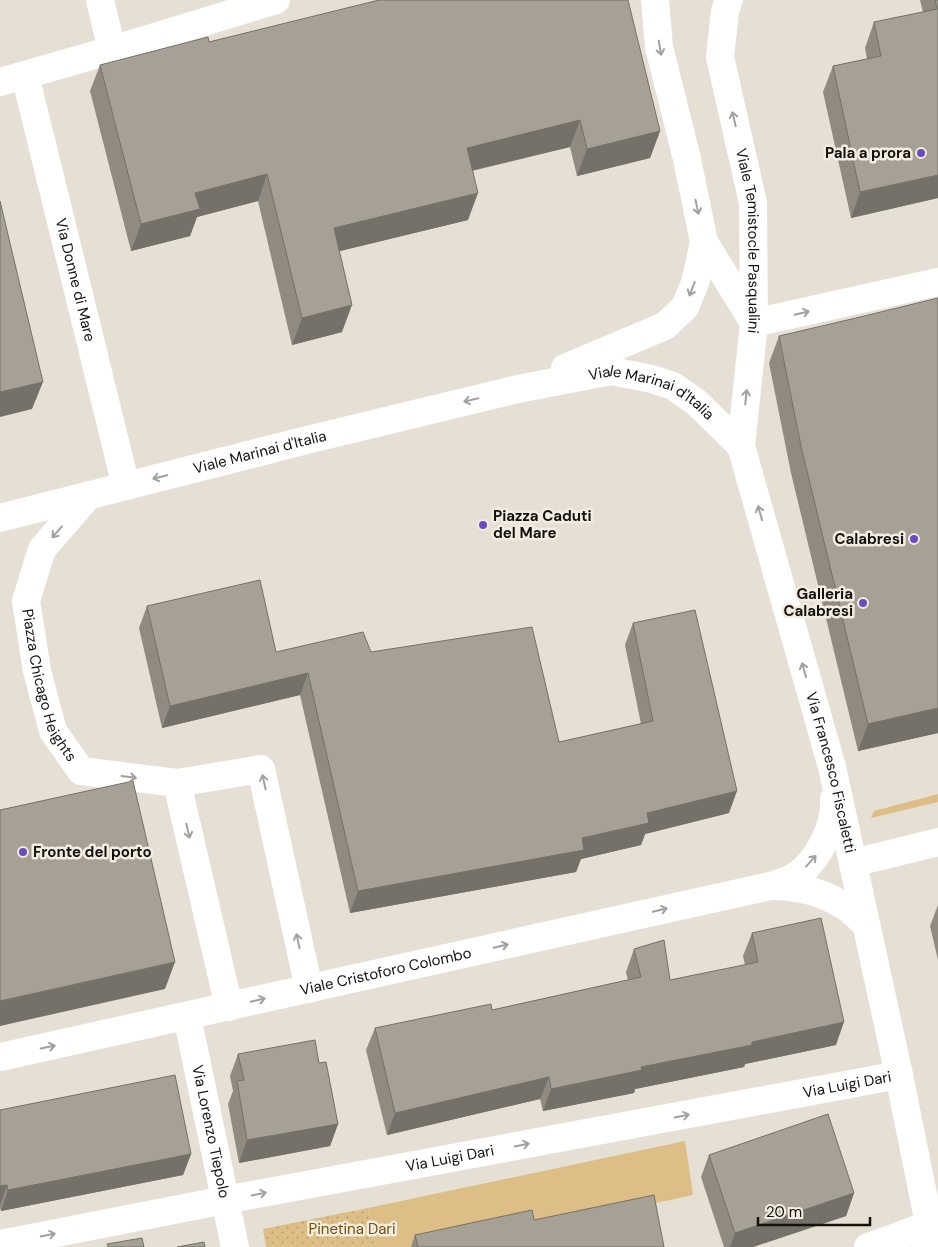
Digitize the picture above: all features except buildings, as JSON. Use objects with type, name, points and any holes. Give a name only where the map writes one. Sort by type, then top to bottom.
[{"type":"street","points":[[100,0],[112,50]]},
{"type":"street","points":[[12,78],[276,0]]},
{"type":"street","name":"Viale Temistocle Pasqualini","points":[[655,0],[659,47],[687,159],[704,242],[754,323]]},
{"type":"street","name":"Viale Temistocle Pasqualini","points":[[730,0],[725,12],[720,57],[753,203],[754,323]]},
{"type":"street","name":"Via Donne di Mare","points":[[12,78],[126,486]]},
{"type":"street","name":"Viale Marinai d'Italia","points":[[518,388],[664,326],[685,308],[695,283],[704,242]]},
{"type":"street","points":[[754,323],[938,282]]},
{"type":"street","name":"Via Francesco Fiscaletti","points":[[754,323],[742,446],[832,767],[933,1231]]},
{"type":"street","name":"Viale Marinai d'Italia","points":[[0,518],[518,388],[611,371],[652,379],[673,386],[696,402],[742,446]]},
{"type":"street","name":"Piazza Chicago Heights","points":[[89,495],[42,549],[26,601],[37,671],[53,730],[81,771],[176,783]]},
{"type":"street","name":"Viale Cristoforo Colombo","points":[[0,1057],[770,886],[795,877],[815,858],[828,832],[835,804],[832,767]]},
{"type":"street","points":[[229,1006],[176,783],[261,769],[309,989]]},
{"type":"street","points":[[853,863],[938,842]]},
{"type":"street","name":"Viale Cristoforo Colombo","points":[[770,886],[788,886],[814,891],[847,907],[866,925]]},
{"type":"street","name":"Via Lorenzo Tiepolo","points":[[187,1016],[235,1247]]},
{"type":"street","name":"Via Luigi Dari","points":[[0,1244],[225,1200],[899,1075]]},
{"type":"street","points":[[868,1247],[888,1240],[933,1231]]},
{"type":"green space","points":[[938,794],[938,802],[871,818],[874,811]]},
{"type":"green space","points":[[685,1141],[693,1195],[448,1247],[375,1247],[368,1208]]},
{"type":"green space","name":"Pinetina Dari","points":[[368,1208],[375,1247],[266,1247],[263,1229]]},
{"type":"place","name":"Pala a prora","points":[[921,153]]},
{"type":"place","name":"Piazza Caduti del Mare","points":[[483,525]]},
{"type":"place","name":"Calabresi","points":[[914,539]]},
{"type":"place","name":"Galleria Calabresi","points":[[863,603]]},
{"type":"place","name":"Fronte del porto","points":[[23,852]]}]
